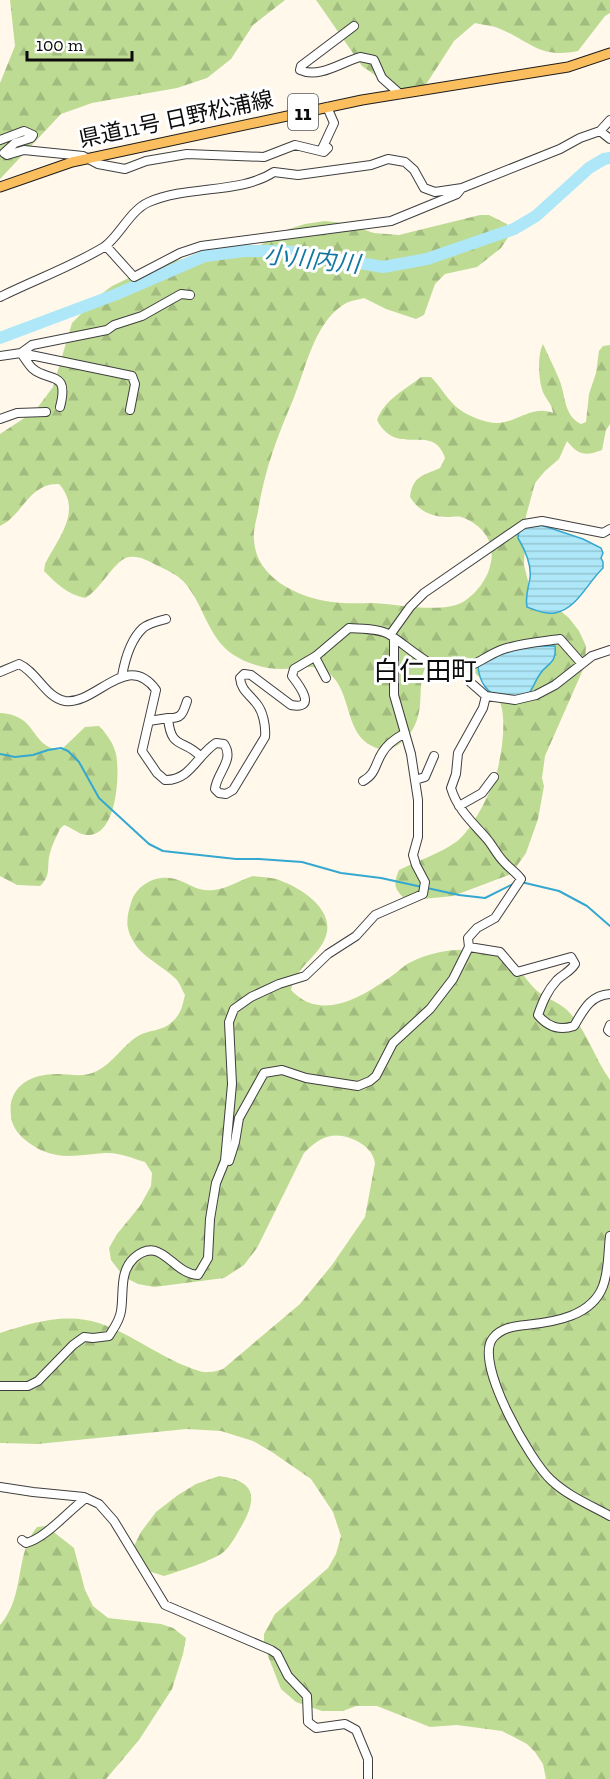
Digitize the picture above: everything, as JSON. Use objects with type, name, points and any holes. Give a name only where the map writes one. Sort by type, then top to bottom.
[{"type":"main road","name":"県道11号 日野松浦線","points":[[0,187],[88,158],[327,107],[568,67],[610,53]]},
{"type":"street","points":[[354,26],[301,66],[300,70],[315,72],[352,59],[366,57],[374,60],[382,78],[400,94]]},
{"type":"street","points":[[0,140],[24,131],[33,135],[31,138],[15,143],[4,153],[7,155],[24,150],[88,158],[98,164],[124,169],[146,161],[187,154],[264,157],[295,145],[325,150],[334,123],[327,107]]},
{"type":"street","points":[[0,297],[106,246],[123,224],[147,203],[196,189],[261,181],[274,172],[298,175],[371,165],[388,159],[405,162],[414,170],[424,188],[435,192],[462,188],[600,131],[610,120]]},
{"type":"street","points":[[600,131],[610,139]]},
{"type":"street","points":[[106,246],[134,277],[180,252],[201,246],[391,221],[457,194],[462,188]]},
{"type":"street","points":[[21,353],[32,345],[107,330],[114,325],[142,316],[181,294],[190,295]]},
{"type":"street","points":[[21,353],[32,369],[60,382],[64,393],[60,406]]},
{"type":"street","points":[[0,356],[21,353],[132,376],[135,384],[130,410]]},
{"type":"street","points":[[0,419],[17,413],[46,412]]},
{"type":"street","points":[[0,1386],[28,1386],[47,1374],[68,1350],[84,1337],[109,1336],[121,1313],[125,1271],[132,1260],[143,1251],[151,1249],[158,1251],[191,1275],[198,1275],[208,1258],[210,1219],[216,1183],[225,1161],[232,1084],[229,1022],[234,1010],[250,997],[279,984],[305,976],[328,954],[356,936],[375,915],[423,894],[425,882],[413,855],[418,837],[418,800],[405,732],[394,695],[392,637],[410,607],[424,593],[524,524],[542,521],[596,532],[610,529]]},
{"type":"street","points":[[122,676],[126,655],[140,632],[144,627],[166,619]]},
{"type":"street","points":[[0,672],[19,664],[27,668],[56,698],[65,701],[78,701],[122,676],[139,677],[150,682],[156,690],[142,751],[157,773],[165,780],[182,778],[208,748],[216,743],[224,744],[228,749],[229,759],[216,781],[215,789],[219,793],[226,794],[233,789],[265,737],[266,729],[258,705],[244,690],[240,678],[244,674],[251,675],[291,705],[297,706],[305,700],[305,694],[292,676],[294,669],[315,657],[349,627],[372,630],[392,637],[447,670],[475,664],[498,651],[523,643],[560,639],[582,663]]},
{"type":"street","points":[[460,669],[470,682],[486,696],[515,700],[536,695],[555,685],[592,656],[610,650]]},
{"type":"street","points":[[315,657],[326,678]]},
{"type":"street","points":[[216,1183],[224,1174],[235,1142],[239,1118],[264,1073],[282,1070],[306,1078],[358,1086],[370,1081],[376,1076],[393,1043],[430,1009],[453,979],[469,947],[468,938],[477,928],[495,918],[521,879],[517,873],[504,864],[459,806],[451,788],[456,774],[458,753],[483,708],[486,696]]},
{"type":"street","points":[[149,721],[182,716],[187,701]]},
{"type":"street","points":[[168,718],[173,739],[177,744],[193,748],[201,757]]},
{"type":"street","points":[[363,781],[370,778],[375,771],[377,762],[386,747],[405,732]]},
{"type":"street","points":[[415,780],[425,777],[434,756]]},
{"type":"street","points":[[459,806],[482,793],[494,777]]},
{"type":"street","points":[[469,947],[500,952],[518,972],[571,957],[575,964],[545,994],[538,1015],[546,1024],[564,1029],[574,1026],[590,1000],[602,994],[610,994]]},
{"type":"street","points":[[610,1025],[608,1030],[610,1032]]},
{"type":"street","points":[[610,1236],[603,1287],[592,1304],[577,1314],[559,1320],[506,1329],[492,1339],[487,1351],[492,1375],[502,1402],[540,1467],[551,1480],[571,1495],[610,1516]]},
{"type":"street","points":[[0,1486],[33,1492],[71,1495],[99,1504],[114,1521],[165,1605],[271,1650],[277,1654],[288,1676],[307,1696],[308,1722],[316,1728],[345,1724],[356,1730],[368,1759],[368,1779]]},
{"type":"street","points":[[22,1540],[26,1543],[32,1542],[86,1498]]},
{"type":"green space","points":[[10,0],[285,0],[253,25],[231,59],[207,78],[177,88],[92,103],[61,114],[0,179],[0,83],[15,46]]},
{"type":"green space","points":[[316,0],[610,0],[610,13],[605,16],[578,51],[565,53],[544,51],[498,28],[475,23],[454,41],[423,89],[396,90],[362,66]]},
{"type":"green space","points":[[480,215],[489,215],[507,224],[509,236],[501,248],[477,267],[445,274],[435,284],[424,315],[416,319],[386,309],[364,298],[345,304],[324,324],[312,348],[272,455],[254,533],[256,553],[270,575],[293,591],[306,596],[337,603],[373,603],[432,608],[454,606],[463,602],[476,591],[486,577],[491,561],[490,544],[486,535],[475,524],[460,517],[442,517],[431,514],[421,509],[410,497],[416,481],[423,475],[440,468],[445,458],[439,447],[432,442],[394,437],[385,431],[377,420],[385,406],[421,377],[431,377],[455,406],[483,421],[499,423],[532,412],[553,413],[540,378],[539,362],[543,344],[559,379],[568,410],[581,424],[586,422],[589,394],[596,373],[599,351],[603,346],[610,345],[610,424],[606,430],[602,450],[582,453],[574,449],[567,441],[559,459],[535,483],[526,516],[524,565],[529,585],[569,618],[579,631],[586,646],[585,665],[545,756],[542,778],[544,786],[538,819],[526,853],[511,874],[453,896],[405,899],[396,886],[399,870],[456,842],[469,828],[482,808],[496,776],[502,745],[502,712],[498,698],[487,684],[456,661],[446,657],[436,659],[425,668],[423,674],[419,712],[412,731],[395,747],[379,749],[357,733],[343,694],[333,677],[315,667],[267,668],[233,654],[214,634],[189,589],[180,578],[167,570],[137,557],[125,558],[91,594],[85,598],[73,594],[44,571],[45,564],[69,514],[66,494],[59,484],[40,489],[15,515],[0,526],[0,434],[35,411],[53,387],[72,323],[112,286],[152,267],[187,258],[219,259],[244,254],[289,229],[305,224],[325,221],[343,223],[374,233],[399,235]]},
{"type":"green space","points":[[0,713],[21,719],[43,743],[61,750],[85,727],[99,726],[109,739],[116,754],[117,788],[115,801],[106,824],[99,832],[90,835],[64,825],[53,844],[47,874],[40,886],[17,885],[0,876]]},
{"type":"green space","points":[[253,876],[276,879],[294,887],[313,900],[325,916],[327,926],[323,943],[293,982],[291,990],[303,1000],[316,1005],[342,1003],[369,991],[406,965],[422,957],[447,951],[485,952],[512,964],[537,991],[567,1010],[580,1026],[610,1080],[610,1779],[546,1779],[543,1764],[535,1752],[527,1744],[502,1731],[457,1725],[430,1727],[377,1706],[356,1706],[343,1711],[322,1711],[296,1702],[281,1689],[264,1646],[264,1634],[275,1614],[328,1568],[336,1554],[341,1536],[333,1512],[311,1479],[253,1441],[221,1431],[186,1429],[38,1444],[0,1443],[0,1333],[53,1320],[86,1320],[111,1328],[193,1369],[213,1372],[223,1369],[300,1304],[332,1265],[365,1217],[375,1163],[373,1156],[357,1141],[341,1136],[328,1136],[316,1142],[304,1153],[257,1248],[244,1265],[224,1278],[154,1287],[138,1284],[124,1277],[111,1260],[109,1248],[117,1234],[140,1206],[151,1186],[152,1173],[145,1162],[110,1153],[74,1156],[51,1154],[27,1141],[12,1122],[13,1097],[22,1084],[38,1076],[82,1075],[97,1071],[133,1040],[142,1034],[168,1025],[179,1013],[185,995],[179,982],[141,951],[130,934],[127,921],[128,912],[137,891],[148,882],[161,878],[175,879],[198,888],[214,890]]},
{"type":"green space","points":[[219,1476],[231,1478],[247,1486],[251,1499],[246,1516],[227,1548],[209,1560],[164,1576],[142,1569],[134,1546],[156,1512],[196,1484]]},
{"type":"green space","points":[[46,1526],[74,1548],[85,1590],[93,1606],[108,1618],[161,1624],[173,1628],[186,1638],[172,1689],[139,1740],[106,1779],[0,1779],[0,1625],[14,1601],[25,1550],[30,1538],[37,1527]]},
{"type":"water","points":[[541,525],[583,539],[601,548],[603,553],[601,558],[603,568],[576,601],[555,613],[544,613],[527,607],[530,568],[518,538],[519,531],[526,526]]},
{"type":"water","points":[[518,646],[555,646],[555,652],[551,663],[540,674],[527,696],[506,698],[492,694],[480,677],[478,666]]},
{"type":"waterway","name":"小川内川","points":[[0,338],[117,294],[205,256],[244,251],[298,252],[383,267],[427,259],[514,229],[536,216],[589,168],[610,158]]},
{"type":"waterway","points":[[0,754],[15,757],[61,748],[68,751],[79,762],[99,798],[149,844],[163,851],[236,859],[302,862],[341,873],[381,878],[422,887]]},
{"type":"waterway","points":[[521,882],[559,891],[587,906],[610,926]]},
{"type":"waterway","points":[[427,888],[485,898],[515,883]]},
{"type":"district","name":"白仁田町","points":[[425,671]]}]
